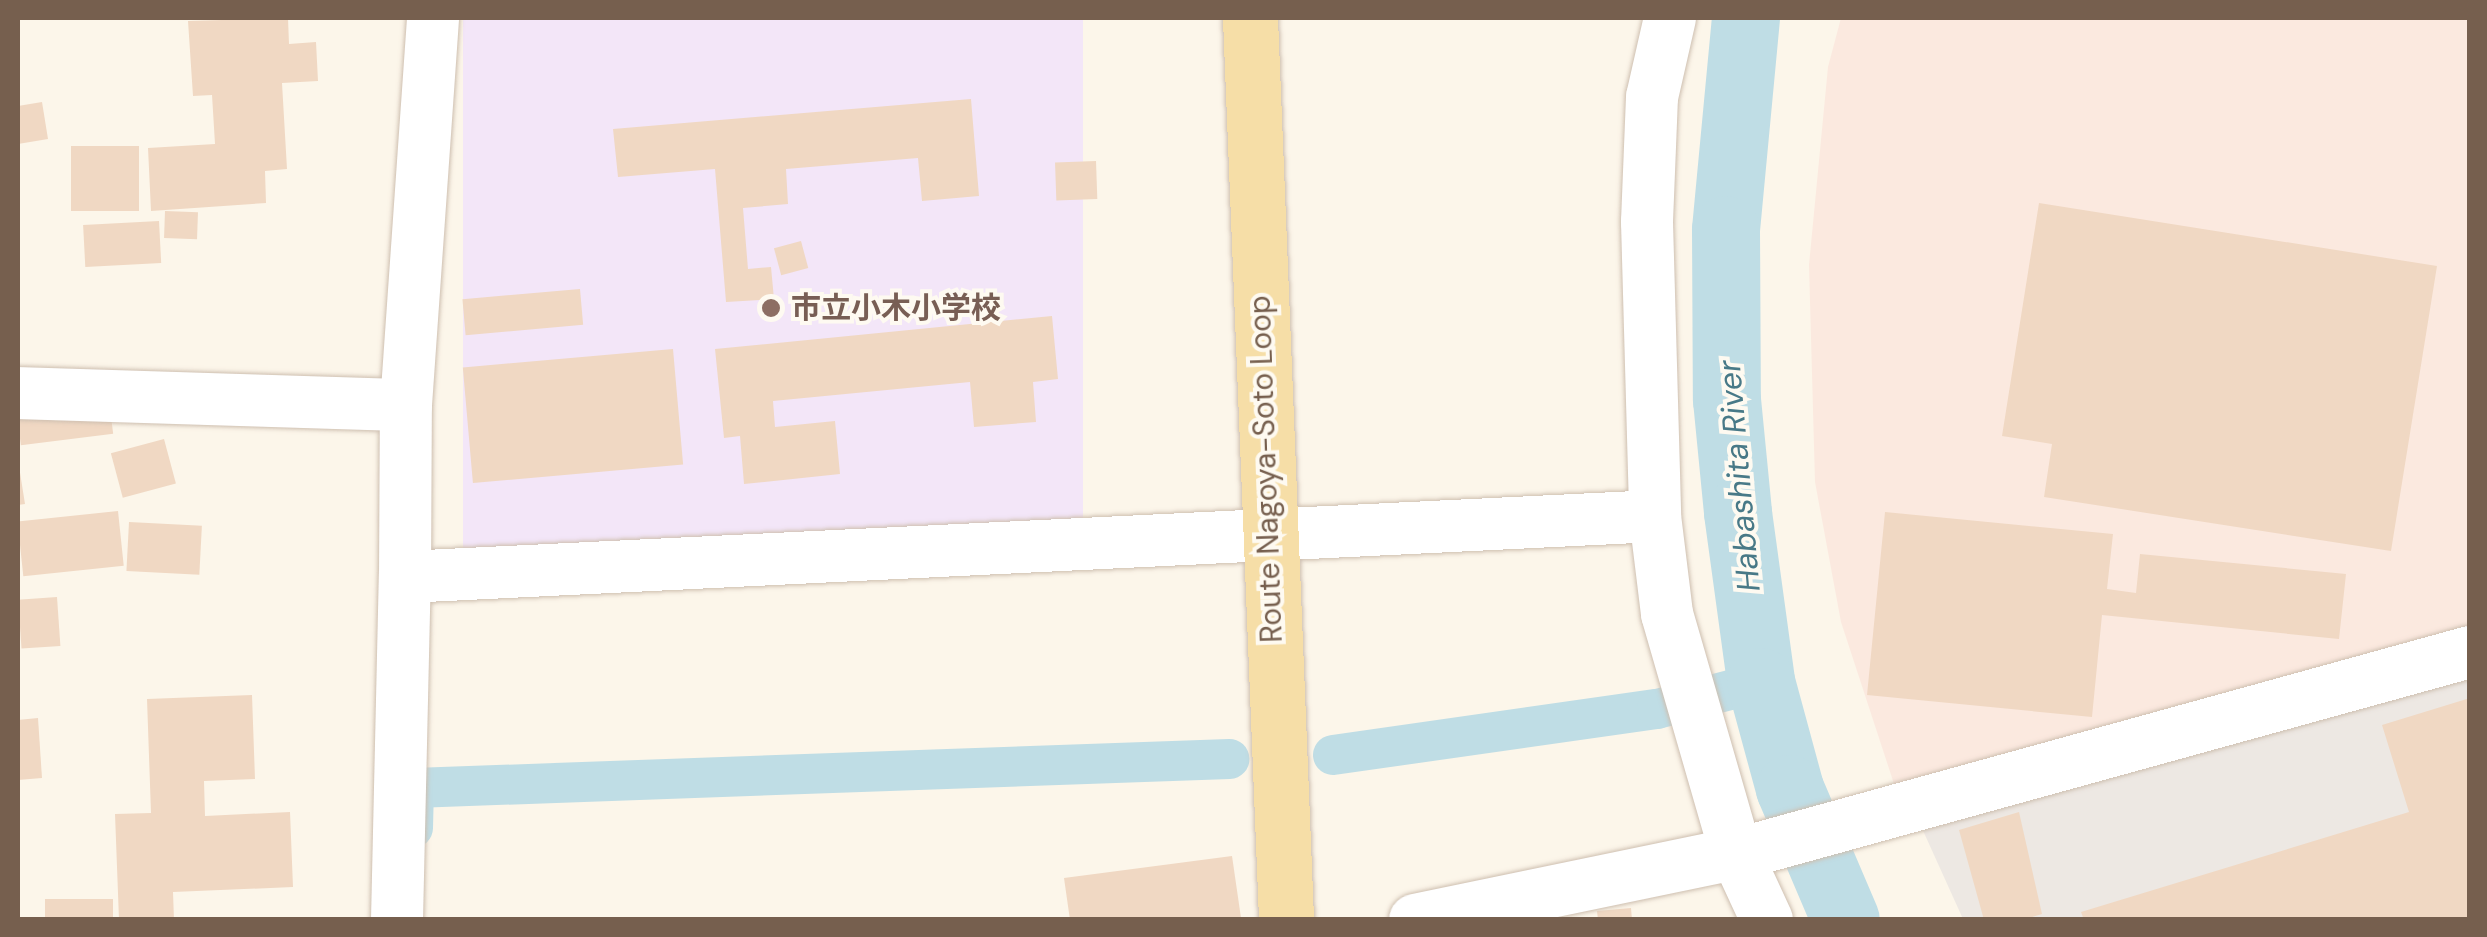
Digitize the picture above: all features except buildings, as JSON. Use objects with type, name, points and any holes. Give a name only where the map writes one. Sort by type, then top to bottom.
[{"type":"main road","name":"Route Nagoya-Soto Loop","points":[[1250,18],[1267,534],[1286,920]]},
{"type":"street","points":[[397,920],[406,405],[433,18]]},
{"type":"street","points":[[1670,18],[1652,97],[1647,222],[1655,516],[1667,614],[1767,920]]},
{"type":"street","points":[[18,392],[406,405]]},
{"type":"street","points":[[405,577],[1655,516]]},
{"type":"street","points":[[1415,920],[1745,851],[2470,652]]},
{"type":"shaded area","name":"市立小木小学校","points":[[463,18],[1083,18],[1083,551],[463,551]]},
{"type":"shaded area","points":[[1841,18],[2469,18],[2469,637],[1897,793],[1841,622],[1815,482],[1809,265],[1828,67]]},
{"type":"shaded area","points":[[2469,678],[2469,919],[1963,919],[1920,824]]},
{"type":"waterway","name":"Habashita River","points":[[1746,18],[1726,230],[1727,400],[1738,513],[1761,682],[1790,789],[1846,920]]},
{"type":"waterway","points":[[1333,755],[1657,709],[1761,682]]},
{"type":"waterway","points":[[413,828],[414,788],[1229,759]]},
{"type":"place","name":"市立小木小学校","points":[[771,308]]}]
